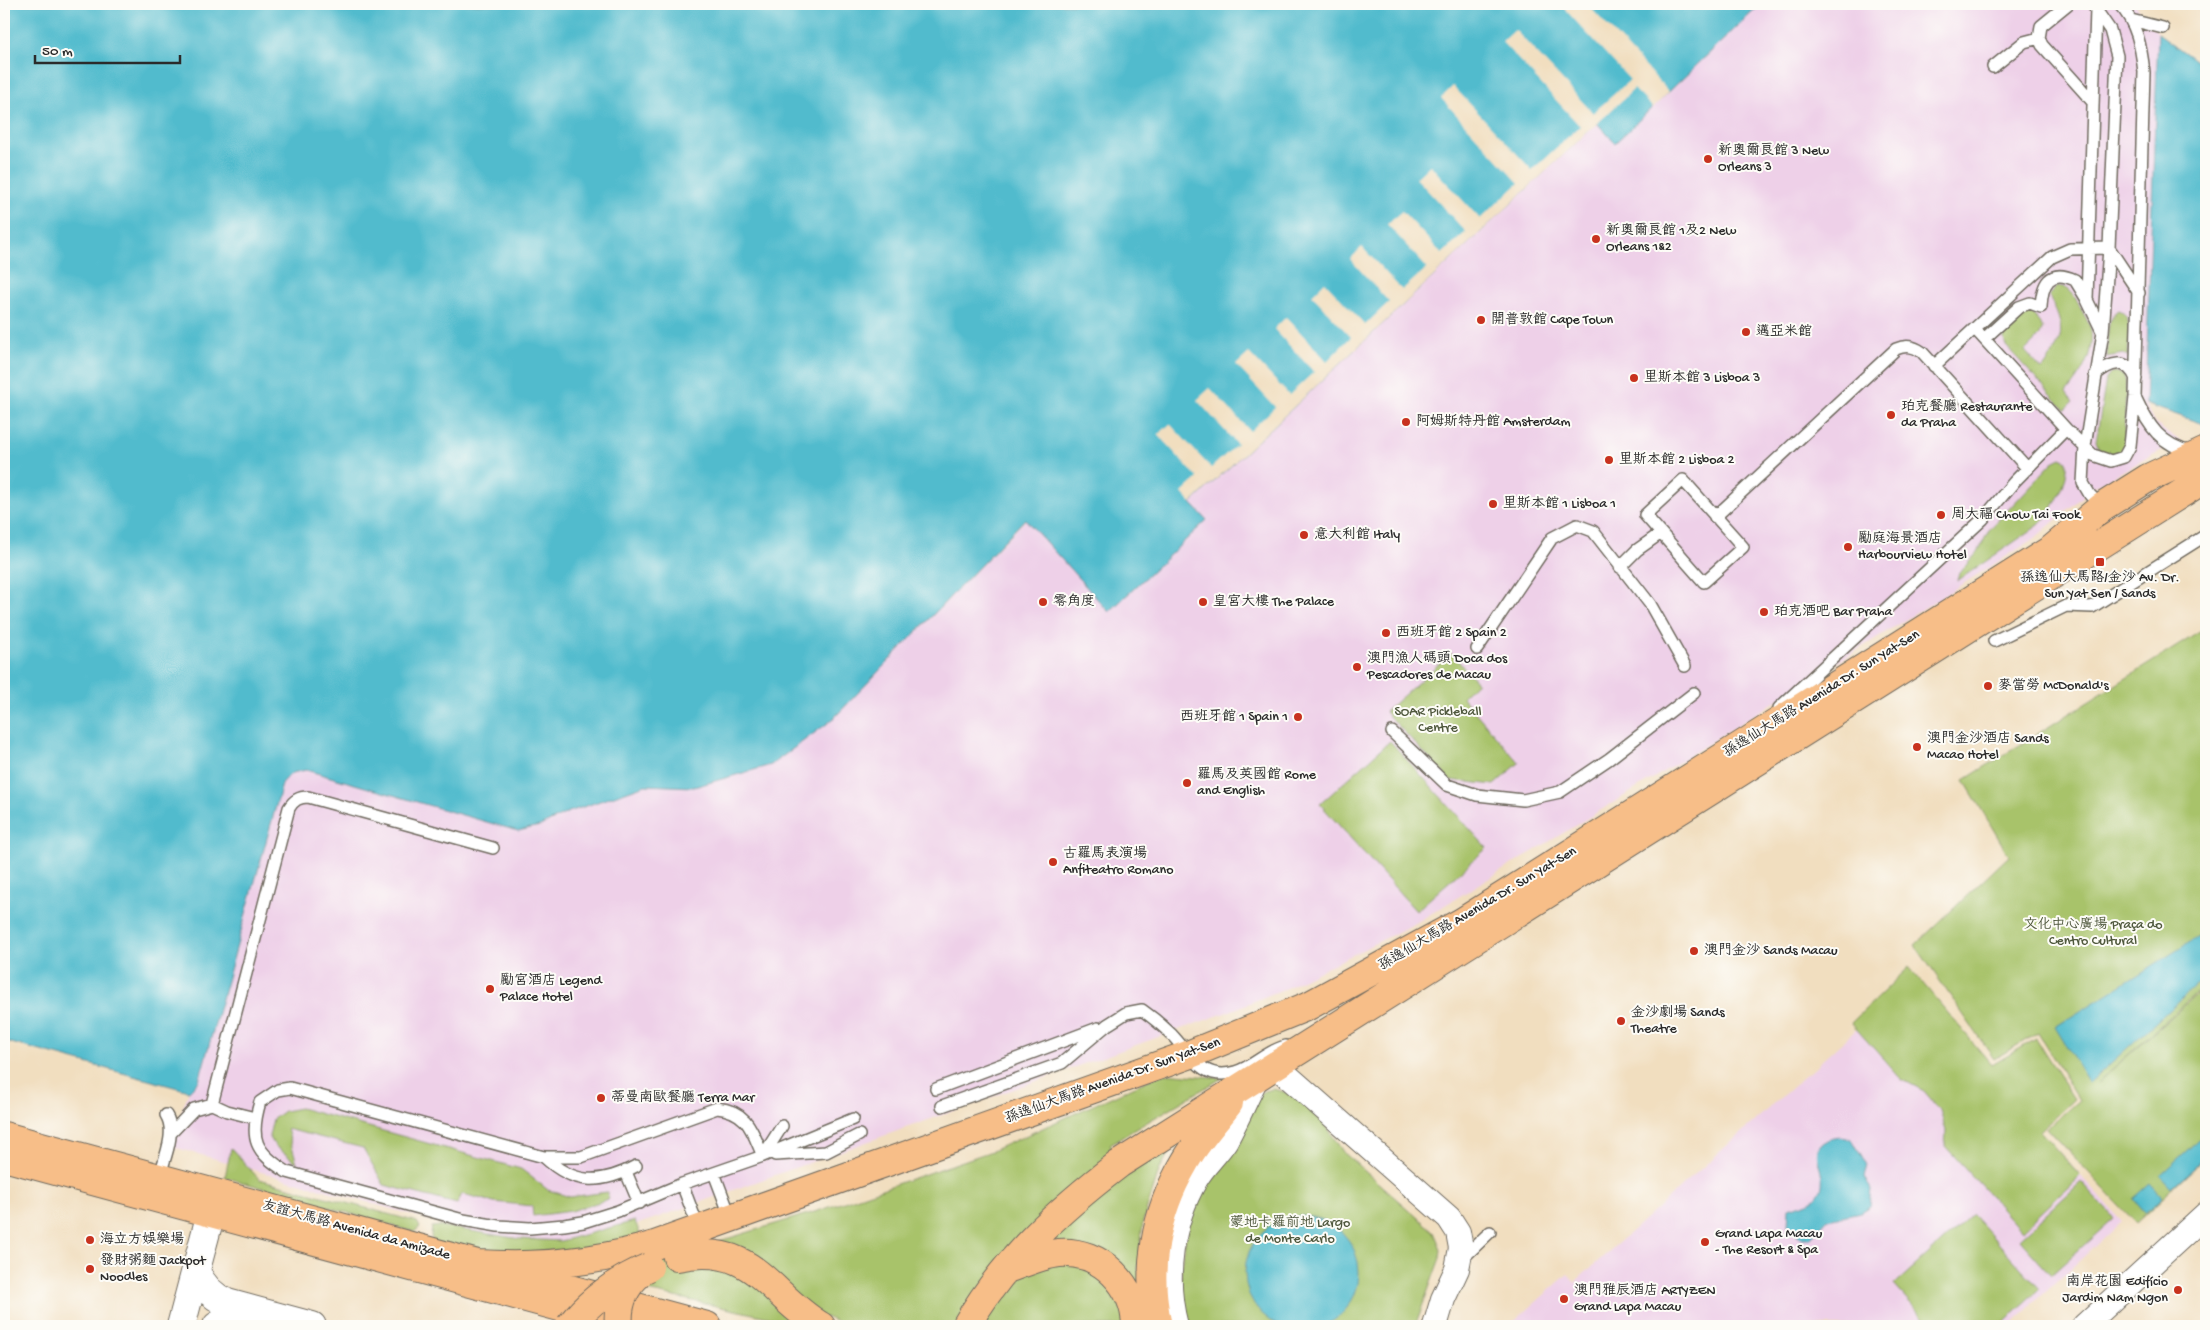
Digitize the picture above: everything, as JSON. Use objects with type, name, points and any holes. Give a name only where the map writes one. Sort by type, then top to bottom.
[{"type":"main road","name":"孫逸仙大馬路 Avenida Dr. Sun Yat-Sen","points":[[478,1264],[534,1266],[596,1259],[636,1251],[700,1231],[1188,1055],[1269,1023],[1375,971],[1462,922],[2052,549],[2102,507],[2148,478],[2206,452]]},
{"type":"main road","name":"孫逸仙大馬路 Avenida Dr. Sun Yat-Sen","points":[[966,1326],[1006,1269],[1051,1220],[1119,1164],[1258,1078],[2206,477]]},
{"type":"main road","points":[[2102,507],[2113,513],[2125,513],[2161,491],[2206,477]]},
{"type":"main road","points":[[581,1322],[604,1292],[649,1267],[990,1143],[1188,1055]]},
{"type":"main road","points":[[1158,1326],[1152,1283],[1158,1229],[1176,1179],[1194,1148],[1205,1134],[1258,1078]]},
{"type":"main road","name":"友誼大馬路 Avenida da Amizade","points":[[4,1136],[707,1326]]},
{"type":"main road","name":"友誼大馬路 Avenida da Amizade","points":[[4,1157],[211,1213],[581,1322],[630,1326]]},
{"type":"main road","points":[[1006,1269],[1060,1253],[1077,1254],[1094,1260],[1104,1265],[1121,1281],[1132,1302],[1136,1326]]},
{"type":"main road","points":[[677,1257],[708,1254],[738,1261],[765,1278],[821,1326]]},
{"type":"main road","points":[[619,1326],[618,1310],[624,1293],[634,1278],[649,1267]]},
{"type":"street","points":[[1176,1326],[1172,1305],[1170,1273],[1173,1240],[1182,1209],[1195,1180],[1225,1142],[1258,1078],[1450,1218],[1458,1232],[1461,1248],[1457,1269],[1443,1299],[1435,1326]]},
{"type":"street","points":[[181,1326],[211,1213]]},
{"type":"street","points":[[2084,1326],[2202,1226]]},
{"type":"street","points":[[196,1271],[205,1287],[219,1298],[267,1314]]},
{"type":"street","points":[[217,1326],[239,1314],[258,1312],[312,1326]]},
{"type":"lane","points":[[2068,4],[2041,26],[2039,38],[2042,45],[2092,101]]},
{"type":"lane","points":[[1975,329],[2066,430],[2093,455],[2111,461],[2124,457],[2130,446],[2136,379],[2144,72],[2141,42],[2131,20],[2119,4]]},
{"type":"lane","points":[[2087,300],[2094,6]]},
{"type":"lane","points":[[2094,6],[2110,30],[2117,56],[2109,248],[2103,332],[2085,446],[2084,483],[2090,495],[2102,507]]},
{"type":"lane","points":[[2131,20],[2163,28]]},
{"type":"lane","points":[[1993,67],[2024,42],[2039,38]]},
{"type":"lane","points":[[2109,248],[2139,293]]},
{"type":"lane","points":[[1934,366],[2052,257],[2070,249],[2109,248]]},
{"type":"lane","points":[[1984,339],[2019,307],[2030,303],[2040,307],[2042,287],[2049,279],[2055,278],[2075,280],[2103,332]]},
{"type":"lane","points":[[1715,517],[1896,349],[1903,346],[1917,348],[2028,469]]},
{"type":"lane","points":[[2095,375],[2106,366],[2117,364],[2131,370],[2136,379]]},
{"type":"lane","points":[[2135,397],[2147,422],[2164,441],[2181,450],[2206,452]]},
{"type":"lane","points":[[1733,750],[1982,519],[2014,482],[2066,430]]},
{"type":"lane","points":[[1683,480],[1743,547],[1704,582],[1661,533],[1645,514],[1683,480]]},
{"type":"lane","points":[[1477,649],[1552,538],[1577,525],[1594,531],[1650,604],[1685,666]]},
{"type":"lane","points":[[1620,567],[1637,550],[1661,533]]},
{"type":"lane","points":[[1994,641],[2066,606],[2092,608],[2206,535]]},
{"type":"lane","points":[[1392,732],[1447,785],[1477,795],[1523,800],[1560,792],[1694,693]]},
{"type":"lane","points":[[212,1104],[289,808],[292,803],[297,799],[308,797],[493,848]]},
{"type":"lane","points":[[942,1106],[1062,1063],[1107,1025],[1126,1013],[1142,1010],[1171,1034],[1188,1055],[1204,1070],[1224,1074],[1241,1070],[1281,1047],[1305,1048]]},
{"type":"lane","points":[[936,1089],[1107,1025]]},
{"type":"lane","points":[[763,1156],[746,1120],[731,1110],[717,1108],[581,1157],[544,1157],[290,1088],[267,1096],[260,1102],[255,1118],[254,1130],[257,1146],[265,1158],[286,1172],[463,1220],[498,1226],[530,1228],[583,1222],[639,1203],[682,1184],[763,1156],[853,1119]]},
{"type":"lane","points":[[171,1133],[194,1109],[212,1104],[227,1111],[255,1118]]},
{"type":"lane","points":[[159,1178],[171,1133],[170,1122],[166,1115]]},
{"type":"lane","points":[[763,1156],[782,1126]]},
{"type":"lane","points":[[763,1156],[826,1152],[859,1135]]},
{"type":"lane","points":[[544,1157],[560,1171],[575,1178],[590,1180],[607,1178],[631,1169],[639,1203]]},
{"type":"lane","points":[[714,1173],[731,1219]]},
{"type":"lane","points":[[682,1184],[700,1231]]},
{"type":"lane","points":[[1457,1269],[1464,1256],[1490,1232]]},
{"type":"shaded area","name":"澳門漁人碼頭 Doca dos Pescadores de Macau","points":[[1761,4],[2135,4],[2158,33],[2145,404],[2155,424],[2182,442],[2160,451],[2095,486],[2034,539],[1652,779],[1414,924],[1286,988],[1225,1013],[656,1218],[617,1231],[557,1244],[511,1243],[170,1146],[189,1091],[199,1081],[283,781],[292,773],[306,770],[540,826],[569,812],[645,785],[694,787],[832,720],[1026,519],[1109,612],[1207,520],[1182,493],[1580,126],[1669,92]]},
{"type":"shaded area","points":[[1906,985],[2122,1221],[2009,1326],[1509,1326],[1568,1274],[1575,1282]]},
{"type":"green space","points":[[2058,286],[2066,288],[2073,295],[2091,330],[2088,356],[2077,379],[2066,393],[2073,402],[2065,410],[2006,346],[2004,339],[2005,329],[2010,321],[2024,311],[2032,313],[2043,328],[2039,337],[2025,351],[2042,370],[2059,341],[2060,326],[2058,317],[2049,296]]},
{"type":"green space","points":[[2118,310],[2127,318],[2129,324],[2128,356],[2123,354],[2107,357],[2109,325]]},
{"type":"green space","points":[[2116,372],[2124,376],[2126,383],[2124,444],[2121,452],[2113,457],[2101,454],[2096,441],[2106,379],[2110,374]]},
{"type":"green space","points":[[2061,458],[2067,461],[2063,487],[2055,504],[2039,525],[1957,581],[1959,573],[1978,552],[1989,530],[2053,462]]},
{"type":"green space","name":"文化中心廣場 Praça do Centro Cultural","points":[[2206,628],[2206,984],[2097,1083],[2206,986],[2206,1157],[2136,1223],[2047,1128],[2079,1100],[2038,1033],[1994,1059],[1915,945],[2009,856],[1964,780]]},
{"type":"green space","name":"SOAR Pickleball Centre","points":[[1451,653],[1477,682],[1462,697],[1519,763],[1494,785],[1450,780],[1385,712]]},
{"type":"green space","points":[[1390,741],[1487,848],[1416,911],[1320,804]]},
{"type":"green space","points":[[1909,967],[1992,1065],[2036,1039],[2074,1099],[2040,1131],[2080,1176],[2022,1231],[1945,1146],[1946,1131],[1940,1110],[1924,1091],[1901,1079],[1851,1023]]},
{"type":"green space","points":[[1164,1073],[1222,1078],[1110,1144],[1124,1163],[1193,1121],[1171,1148],[1159,1171],[1143,1221],[1138,1268],[1149,1326],[846,1326],[826,1317],[804,1325],[624,1286],[615,1273],[821,1210],[992,1151]]},
{"type":"green space","name":"蒙地卡羅前地 Largo de Monte Carlo","points":[[1273,1089],[1292,1094],[1325,1124],[1343,1152],[1434,1232],[1441,1249],[1440,1258],[1415,1326],[1187,1326],[1182,1294],[1181,1269],[1185,1240],[1192,1219],[1200,1198],[1222,1155],[1256,1097],[1264,1091]]},
{"type":"green space","points":[[300,1108],[521,1169],[548,1190],[570,1197],[607,1192],[609,1199],[571,1211],[533,1216],[532,1206],[494,1202],[462,1194],[457,1204],[384,1185],[363,1148],[287,1129],[297,1163],[275,1146],[269,1136],[273,1119],[284,1111]]},
{"type":"green space","points":[[231,1148],[259,1179],[417,1222],[420,1227],[414,1232],[225,1177]]},
{"type":"green space","points":[[2081,1182],[2114,1218],[2051,1275],[2019,1239]]},
{"type":"green space","points":[[1972,1214],[2040,1289],[1999,1326],[1931,1326],[1894,1285]]},
{"type":"green space","points":[[635,1221],[643,1242],[487,1260],[434,1243],[431,1236],[432,1227],[440,1226],[520,1239],[561,1241]]},
{"type":"water","points":[[4,4],[1761,4],[1615,143],[1597,123],[1191,503],[1207,520],[1109,612],[1025,519],[832,720],[771,765],[694,787],[645,785],[569,812],[540,826],[518,831],[306,770],[292,773],[283,781],[199,1081],[189,1091],[4,1041]]},
{"type":"water","points":[[2158,33],[2206,68],[2206,425],[2145,404]]},
{"type":"water","points":[[2206,932],[2206,976],[2089,1083],[2055,1027]]},
{"type":"water","points":[[2206,1133],[2206,1157],[2172,1188],[2160,1175]]},
{"type":"water","points":[[1841,1137],[1852,1139],[1867,1165],[1864,1178],[1872,1189],[1870,1206],[1860,1212],[1828,1219],[1810,1238],[1801,1238],[1788,1226],[1789,1208],[1811,1201],[1821,1191],[1822,1181],[1817,1154],[1819,1146],[1827,1141]]},
{"type":"water","points":[[2150,1184],[2162,1197],[2145,1213],[2133,1199]]},
{"type":"water","points":[[1302,1216],[1324,1220],[1343,1232],[1355,1251],[1359,1273],[1355,1295],[1343,1314],[1324,1326],[1302,1330],[1280,1326],[1261,1314],[1249,1295],[1245,1273],[1249,1251],[1261,1232],[1280,1220]]},
{"type":"pier","points":[[1560,4],[1587,4],[1669,92],[1653,108],[1634,89],[1191,503],[1182,493],[1198,478],[1158,435],[1170,424],[1211,468],[1237,444],[1197,400],[1210,388],[1250,431],[1275,407],[1236,365],[1249,353],[1289,395],[1314,372],[1274,329],[1286,317],[1327,361],[1351,337],[1312,295],[1325,282],[1365,325],[1389,302],[1350,259],[1362,247],[1402,290],[1427,268],[1387,224],[1402,211],[1442,254],[1466,232],[1416,178],[1430,165],[1480,219],[1519,183],[1441,98],[1453,86],[1532,170],[1580,126],[1502,42],[1515,30],[1593,113],[1630,80]]},
{"type":"place","name":"新奧爾良館 3 New Orleans 3","points":[[1708,159]]},
{"type":"place","name":"新奧爾良館 1及2 New Orleans 1&2","points":[[1596,239]]},
{"type":"place","name":"開普敦館 Cape Town","points":[[1481,320]]},
{"type":"place","name":"邁亞米館","points":[[1746,332]]},
{"type":"place","name":"里斯本館 3 Lisboa 3","points":[[1634,378]]},
{"type":"place","name":"珀克餐廳 Restaurante da Praha","points":[[1891,415]]},
{"type":"place","name":"阿姆斯特丹館 Amsterdam","points":[[1406,422]]},
{"type":"place","name":"里斯本館 2 Lisboa 2","points":[[1609,460]]},
{"type":"place","name":"里斯本館 1 Lisboa 1","points":[[1493,504]]},
{"type":"place","name":"周大福 Chow Tai Fook","points":[[1941,515]]},
{"type":"place","name":"意大利館 Italy","points":[[1304,535]]},
{"type":"place","name":"勵庭海景酒店 Harbourview Hotel","points":[[1848,547]]},
{"type":"place","name":"孫逸仙大馬路/金沙 Av. Dr. Sun Yat Sen / Sands","points":[[2100,562]]},
{"type":"place","name":"零角度","points":[[1043,602]]},
{"type":"place","name":"皇宮大樓 The Palace","points":[[1203,602]]},
{"type":"place","name":"珀克酒吧 Bar Praha","points":[[1764,612]]},
{"type":"place","name":"西班牙館 2 Spain 2","points":[[1386,633]]},
{"type":"place","name":"澳門漁人碼頭 Doca dos Pescadores de Macau","points":[[1357,667]]},
{"type":"place","name":"麥當勞 McDonald's","points":[[1988,686]]},
{"type":"place","name":"西班牙館 1 Spain 1","points":[[1298,717]]},
{"type":"place","name":"澳門金沙酒店 Sands Macao Hotel","points":[[1917,747]]},
{"type":"place","name":"羅馬及英國館 Rome and English","points":[[1187,783]]},
{"type":"place","name":"古羅馬表演場 Anfiteatro Romano","points":[[1053,862]]},
{"type":"place","name":"澳門金沙 Sands Macau","points":[[1694,951]]},
{"type":"place","name":"勵宮酒店 Legend Palace Hotel","points":[[490,989]]},
{"type":"place","name":"金沙劇場 Sands Theatre","points":[[1621,1021]]},
{"type":"place","name":"蒂曼南歐餐廳 Terra Mar","points":[[601,1098]]},
{"type":"place","name":"海立方娛樂場","points":[[90,1240]]},
{"type":"place","name":"Grand Lapa Macau - The Resort & Spa","points":[[1705,1242]]},
{"type":"place","name":"發財粥麵 Jackpot Noodles","points":[[90,1269]]},
{"type":"place","name":"南岸花園 Edifício Jardim Nam Ngon","points":[[2178,1290]]},
{"type":"place","name":"澳門雅辰酒店 ARTYZEN Grand Lapa Macau","points":[[1564,1299]]}]
